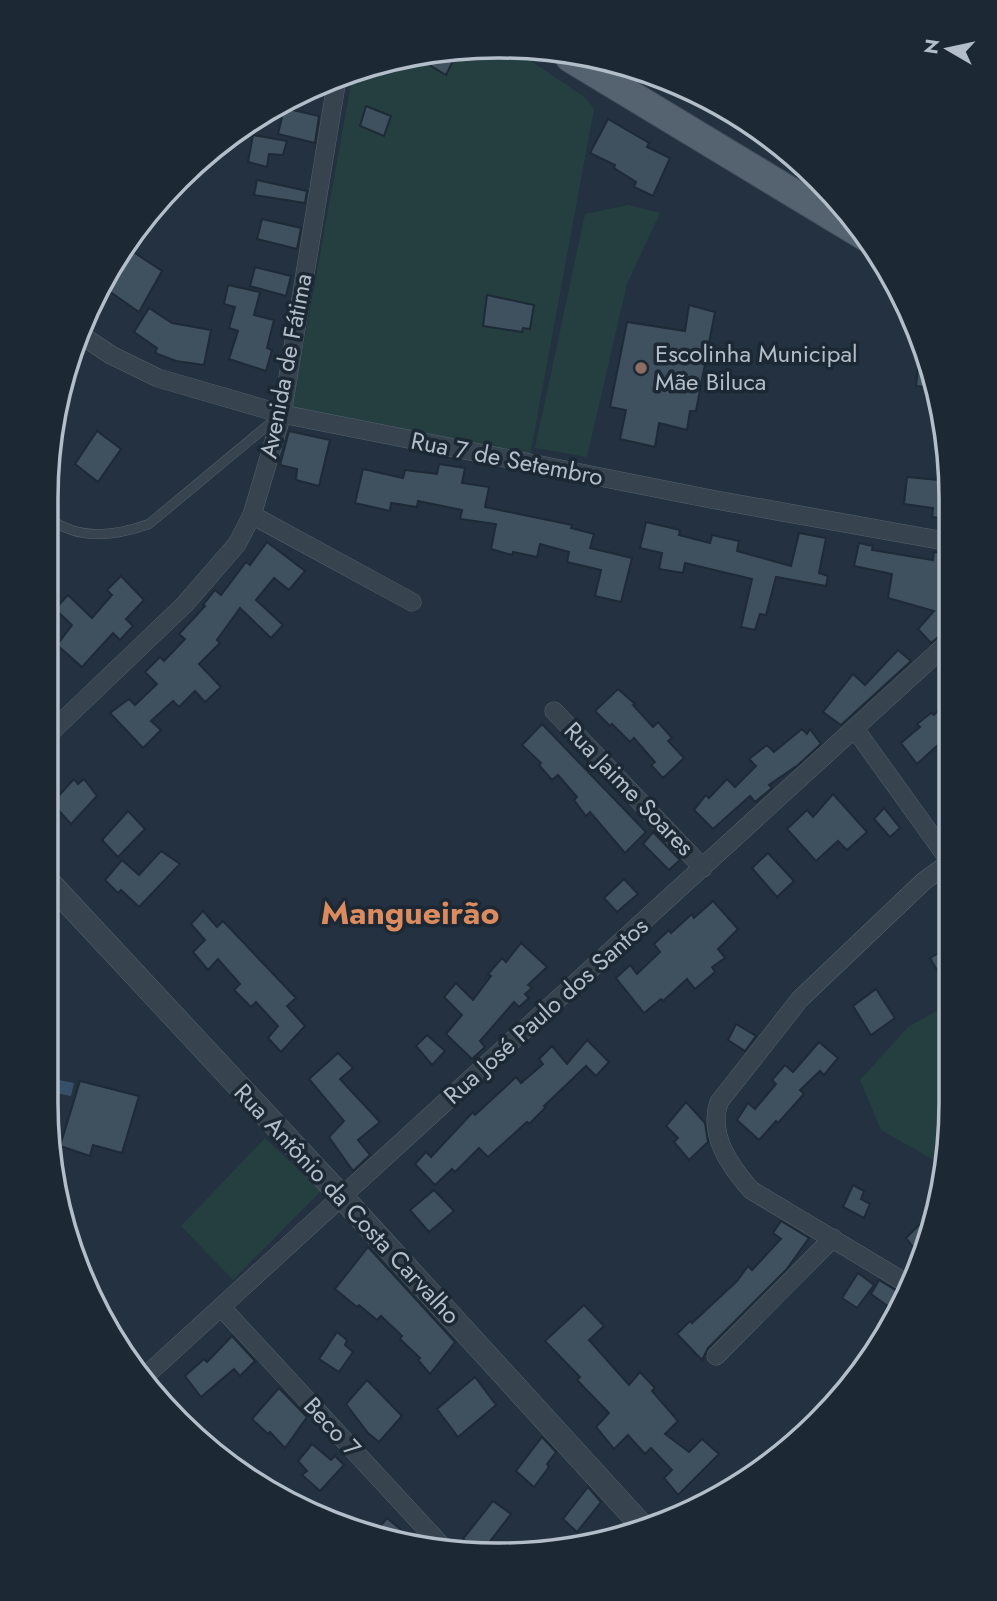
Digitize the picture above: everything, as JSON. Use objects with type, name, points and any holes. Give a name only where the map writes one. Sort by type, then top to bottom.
[{"type":"main road","points":[[583,66],[842,222]]},
{"type":"street","name":"Avenida de Fátima","points":[[58,725],[185,604],[237,544],[252,515],[282,414],[335,89]]},
{"type":"street","name":"Rua 7 de Setembro","points":[[88,339],[111,355],[158,378],[282,414],[716,500],[939,540]]},
{"type":"street","points":[[252,515],[412,602]]},
{"type":"street","name":"Rua José Paulo dos Santos","points":[[150,1372],[939,651]]},
{"type":"street","name":"Rua Jaime Soares","points":[[554,711],[703,868]]},
{"type":"street","points":[[855,729],[939,848]]},
{"type":"street","points":[[902,1280],[751,1189],[734,1170],[719,1143],[716,1112],[719,1102],[800,999],[939,870]]},
{"type":"street","name":"Rua Antônio da Costa Carvalho","points":[[58,892],[638,1521]]},
{"type":"street","points":[[716,1356],[833,1238]]},
{"type":"street","name":"Beco 7","points":[[222,1308],[435,1538]]},
{"type":"lane","points":[[58,524],[86,535],[128,532],[149,524],[282,414]]},
{"type":"green space","points":[[527,59],[586,98],[594,109],[530,456],[292,408],[351,83],[413,66],[441,62]]},
{"type":"green space","points":[[628,205],[660,213],[627,284],[587,457],[535,448],[585,214]]},
{"type":"green space","points":[[939,1010],[939,1102],[935,1161],[881,1130],[860,1080],[909,1026]]},
{"type":"green space","points":[[265,1138],[321,1191],[233,1280],[181,1226]]},
{"type":"water","points":[[58,1080],[74,1083],[71,1096],[58,1093]]},
{"type":"building","points":[[453,61],[446,75],[428,64]]},
{"type":"building","points":[[366,106],[391,116],[384,136],[360,126]]},
{"type":"building","points":[[292,110],[319,116],[315,143],[278,134],[282,115]]},
{"type":"building","points":[[608,119],[649,143],[647,147],[670,158],[653,196],[634,187],[636,182],[614,168],[615,165],[590,153]]},
{"type":"building","points":[[253,135],[287,141],[283,155],[269,154],[267,167],[248,162]]},
{"type":"building","points":[[257,180],[307,191],[305,203],[254,195]]},
{"type":"building","points":[[262,219],[301,228],[297,249],[257,239]]},
{"type":"building","points":[[133,252],[162,271],[139,312],[110,292]]},
{"type":"building","points":[[255,267],[291,276],[286,296],[250,286]]},
{"type":"building","points":[[228,285],[260,292],[254,315],[274,320],[267,348],[272,350],[266,371],[229,359],[238,331],[229,328],[235,307],[224,304]]},
{"type":"building","points":[[487,295],[534,305],[530,329],[523,328],[522,332],[483,326]]},
{"type":"building","points":[[689,305],[715,312],[696,411],[690,411],[687,430],[659,423],[655,447],[620,439],[626,410],[610,407],[627,322],[685,331]]},
{"type":"building","points":[[149,308],[172,323],[211,330],[204,365],[176,361],[155,353],[157,348],[134,332]]},
{"type":"building","points":[[918,365],[925,387],[916,386]]},
{"type":"building","points":[[97,431],[121,449],[98,482],[75,464]]},
{"type":"building","points":[[289,431],[330,440],[319,486],[296,480],[297,469],[280,465]]},
{"type":"building","points":[[439,464],[465,468],[462,483],[489,487],[485,507],[572,525],[571,528],[594,534],[590,548],[632,558],[621,602],[595,596],[601,570],[567,562],[569,552],[540,544],[537,557],[513,552],[512,555],[491,549],[496,524],[460,519],[462,510],[418,501],[417,507],[391,503],[390,511],[355,503],[363,469],[403,478],[405,470],[437,474]]},
{"type":"building","points":[[907,477],[938,480],[938,478],[939,518],[932,517],[933,508],[904,504]]},
{"type":"building","points":[[646,522],[680,530],[679,535],[710,543],[712,535],[739,541],[737,551],[791,566],[799,533],[826,538],[819,573],[828,576],[826,586],[776,577],[766,615],[760,614],[755,630],[741,627],[752,579],[685,563],[683,573],[659,569],[662,553],[640,548]]},
{"type":"building","points":[[267,542],[305,571],[289,590],[274,578],[256,600],[283,625],[271,638],[240,608],[217,640],[220,643],[199,664],[221,687],[205,702],[195,691],[179,707],[173,701],[151,721],[161,730],[143,748],[110,713],[129,699],[135,705],[157,684],[145,672],[160,657],[164,661],[185,639],[179,634],[205,606],[203,605],[215,590],[221,595],[246,562],[250,565]]},
{"type":"building","points":[[859,543],[873,546],[872,550],[933,560],[934,552],[939,553],[939,636],[931,643],[918,629],[934,611],[888,598],[892,574],[854,566]]},
{"type":"building","points":[[121,576],[144,600],[126,619],[133,626],[120,640],[113,633],[82,667],[58,646],[72,625],[58,612],[58,606],[68,595],[92,618],[112,595],[107,590]]},
{"type":"building","points":[[898,650],[911,661],[841,725],[823,712],[853,674],[865,685]]},
{"type":"building","points":[[618,689],[635,704],[633,705],[653,727],[658,722],[672,738],[668,741],[684,758],[663,778],[651,765],[655,762],[634,738],[630,742],[595,711]]},
{"type":"building","points":[[939,709],[939,744],[917,764],[901,743],[920,727],[917,724],[931,713],[934,715]]},
{"type":"building","points":[[542,724],[646,832],[625,853],[590,812],[586,816],[574,800],[577,797],[558,775],[552,780],[539,765],[541,763],[522,745]]},
{"type":"building","points":[[802,729],[807,734],[810,729],[821,744],[798,765],[769,785],[772,788],[755,802],[750,796],[713,829],[694,810],[706,795],[709,798],[727,779],[735,787],[756,766],[749,759],[767,745],[774,752]]},
{"type":"building","points":[[74,779],[78,784],[84,779],[97,796],[71,824],[58,810],[58,796]]},
{"type":"building","points":[[833,794],[867,832],[847,850],[838,841],[816,861],[787,829],[807,810],[813,817]]},
{"type":"building","points":[[884,808],[900,828],[890,837],[874,819]]},
{"type":"building","points":[[128,811],[145,829],[118,857],[102,840]]},
{"type":"building","points":[[653,832],[680,860],[669,870],[643,844]]},
{"type":"building","points":[[161,851],[180,864],[139,907],[121,890],[118,893],[105,880],[122,860],[139,875]]},
{"type":"building","points":[[768,853],[794,881],[777,897],[752,868]]},
{"type":"building","points":[[624,879],[638,894],[617,912],[604,898]]},
{"type":"building","points":[[713,901],[738,929],[718,949],[725,958],[712,967],[715,972],[695,989],[687,979],[663,1001],[661,999],[644,1013],[616,978],[630,965],[637,974],[660,952],[654,944],[692,914],[694,918]]},
{"type":"building","points":[[203,911],[217,927],[223,921],[296,998],[287,1006],[305,1026],[281,1052],[268,1038],[278,1026],[256,1002],[251,1007],[234,990],[240,984],[218,959],[208,970],[193,952],[205,940],[191,924]]},
{"type":"building","points":[[521,943],[547,967],[528,985],[532,988],[525,994],[529,998],[519,1007],[514,1002],[480,1041],[485,1047],[472,1059],[446,1034],[462,1015],[444,997],[456,983],[473,1000],[491,976],[488,974],[502,958],[506,962]]},
{"type":"building","points":[[939,953],[939,974],[930,958]]},
{"type":"building","points":[[876,989],[895,1018],[871,1035],[853,1006]]},
{"type":"building","points":[[736,1024],[756,1036],[745,1051],[728,1040]]},
{"type":"building","points":[[427,1035],[445,1051],[432,1065],[416,1046]]},
{"type":"building","points":[[587,1040],[609,1062],[596,1076],[586,1066],[529,1124],[527,1122],[488,1157],[479,1148],[455,1172],[452,1169],[435,1185],[415,1164],[426,1152],[431,1157],[473,1112],[475,1115],[516,1077],[521,1083],[543,1064],[539,1059],[552,1046],[567,1064]]},
{"type":"building","points":[[819,1042],[838,1058],[824,1075],[820,1071],[800,1090],[804,1094],[759,1140],[737,1120],[748,1103],[755,1109],[776,1084],[772,1080],[785,1065],[793,1072]]},
{"type":"building","points":[[338,1053],[353,1068],[340,1079],[380,1122],[358,1140],[370,1155],[353,1171],[329,1137],[344,1121],[309,1079]]},
{"type":"building","points":[[80,1081],[139,1096],[122,1153],[93,1145],[90,1156],[60,1145]]},
{"type":"building","points":[[686,1102],[705,1123],[708,1142],[689,1160],[674,1142],[678,1138],[666,1126]]},
{"type":"building","points":[[853,1185],[864,1191],[861,1199],[870,1204],[864,1218],[843,1207]]},
{"type":"building","points":[[434,1190],[454,1211],[429,1232],[410,1210]]},
{"type":"building","points":[[781,1221],[809,1238],[786,1270],[708,1348],[702,1360],[677,1334],[737,1281],[748,1266],[752,1270],[781,1239],[773,1233]]},
{"type":"building","points":[[922,1222],[914,1248],[906,1238]]},
{"type":"building","points":[[368,1247],[455,1342],[430,1374],[418,1360],[420,1358],[400,1339],[402,1336],[381,1316],[377,1320],[335,1289]]},
{"type":"building","points":[[858,1273],[874,1285],[857,1308],[842,1298]]},
{"type":"building","points":[[879,1280],[897,1291],[889,1307],[871,1294]]},
{"type":"building","points":[[584,1305],[604,1326],[589,1340],[629,1385],[640,1372],[655,1388],[652,1391],[678,1421],[665,1434],[689,1452],[702,1439],[719,1454],[678,1495],[664,1478],[672,1470],[651,1448],[645,1454],[628,1435],[614,1449],[596,1427],[609,1413],[577,1380],[580,1377],[545,1341]]},
{"type":"building","points":[[337,1332],[347,1340],[345,1345],[353,1352],[339,1372],[319,1359]]},
{"type":"building","points":[[232,1336],[255,1361],[240,1376],[234,1369],[201,1397],[185,1376],[204,1359],[207,1362]]},
{"type":"building","points":[[475,1377],[496,1405],[458,1437],[437,1409]]},
{"type":"building","points":[[367,1380],[402,1416],[379,1442],[368,1433],[346,1404]]},
{"type":"building","points":[[279,1388],[307,1417],[285,1448],[270,1432],[268,1434],[252,1419]]},
{"type":"building","points":[[542,1437],[556,1452],[534,1487],[516,1471]]},
{"type":"building","points":[[312,1444],[331,1460],[335,1456],[344,1465],[320,1491],[302,1475],[307,1471],[298,1461]]},
{"type":"building","points":[[588,1487],[601,1502],[577,1532],[563,1519]]},
{"type":"building","points":[[493,1501],[511,1514],[489,1543],[466,1542],[463,1539]]},
{"type":"building","points":[[387,1518],[405,1533],[384,1528],[380,1527]]},
{"type":"place","name":"Escolinha Municipal Mãe Biluca","points":[[641,368]]},
{"type":"district","name":"Mangueirão","points":[[410,913]]}]
